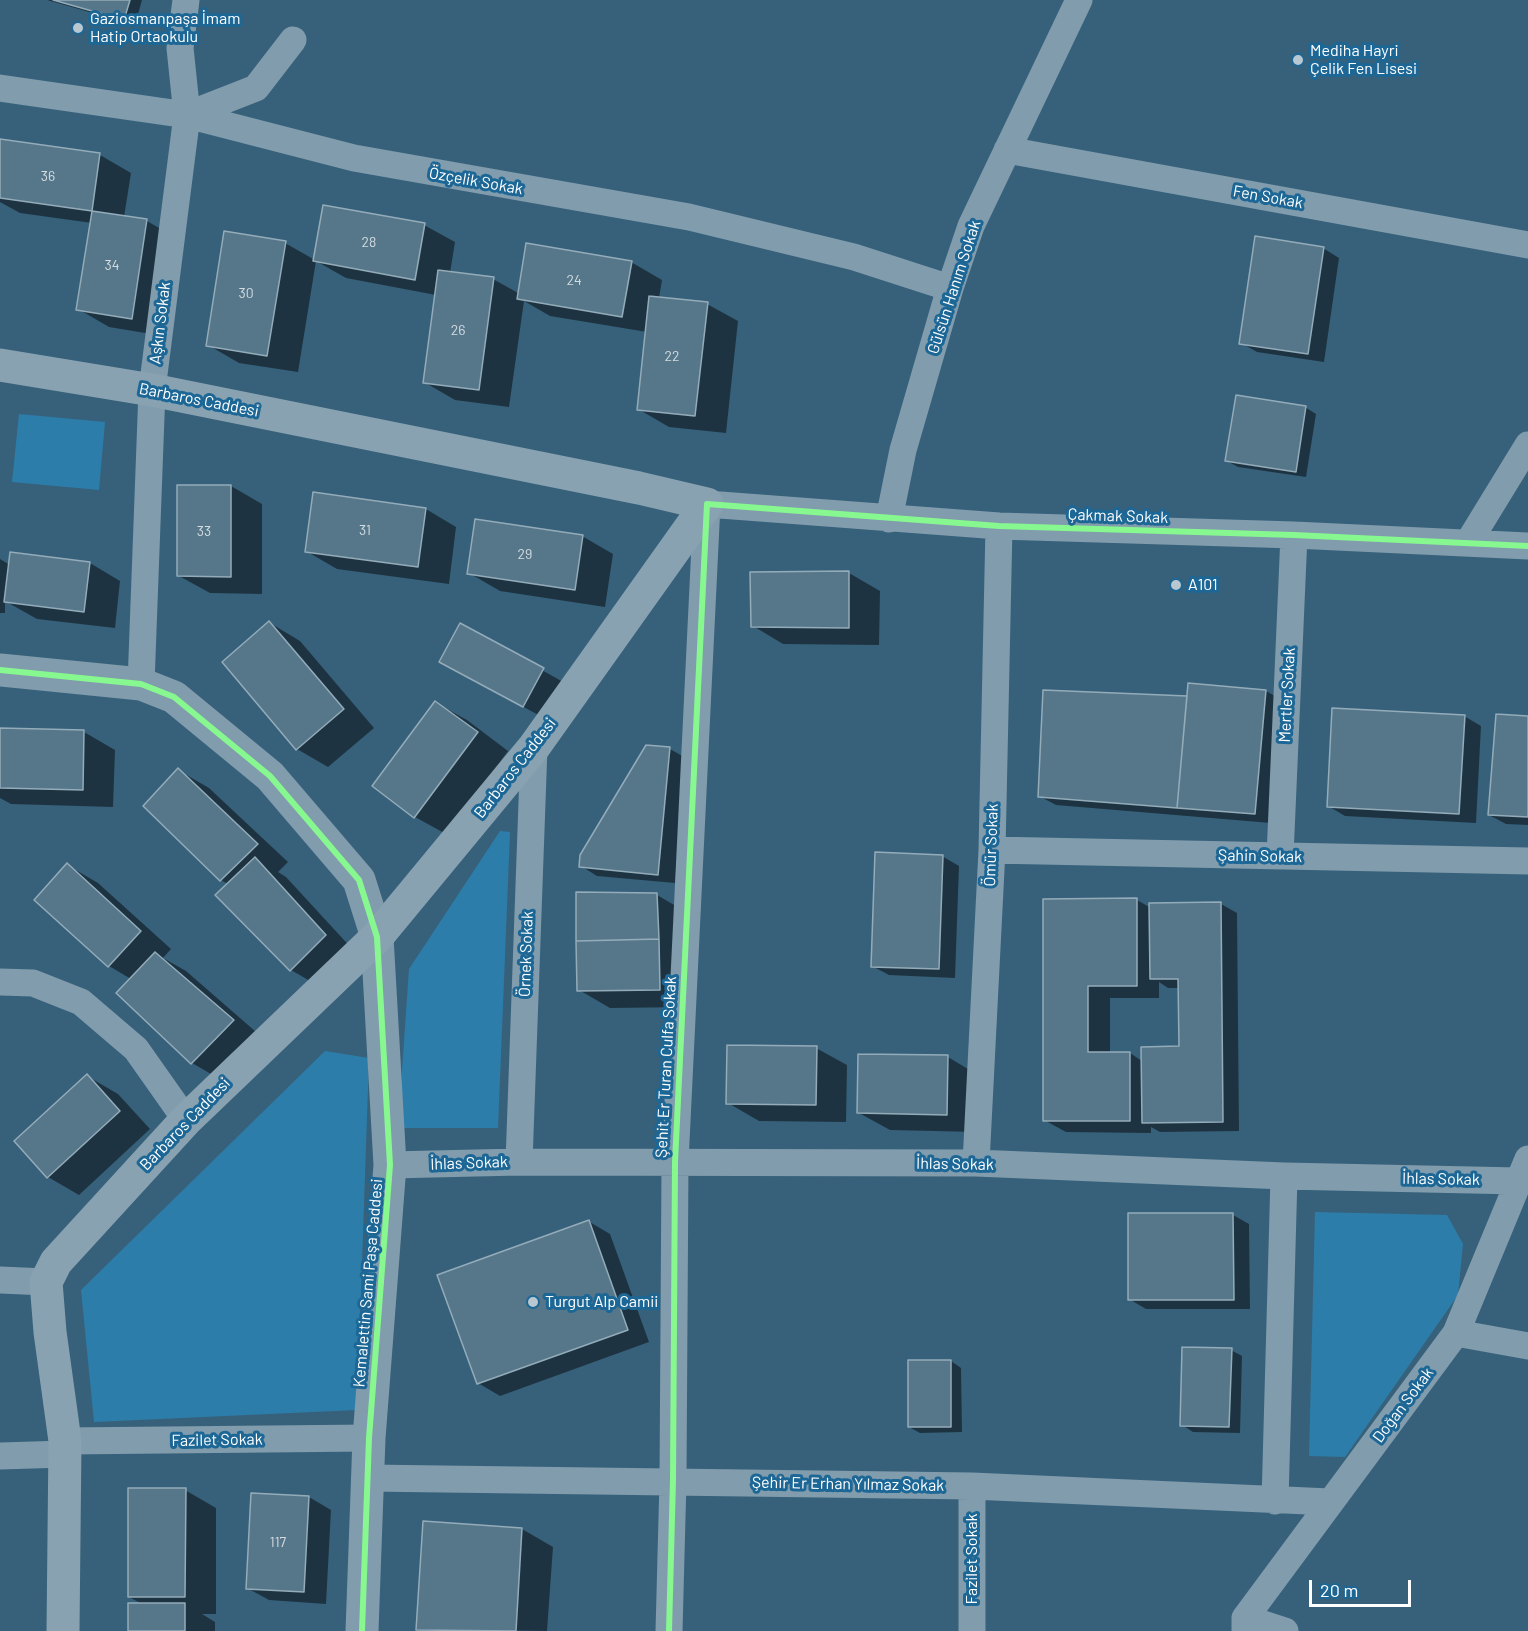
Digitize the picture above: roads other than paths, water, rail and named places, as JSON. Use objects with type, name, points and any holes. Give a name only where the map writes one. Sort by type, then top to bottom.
[{"type":"main road","name":"Barbaros Caddesi","points":[[0,365],[152,390],[707,504],[534,747],[377,937],[186,1120],[56,1262],[46,1282]]},
{"type":"main road","points":[[46,1282],[65,1448],[63,1631]]},
{"type":"street","name":"Aşkın Sokak","points":[[141,684],[152,390],[187,116],[180,48],[186,0]]},
{"type":"street","name":"Gülsün Hanım Sokak","points":[[889,519],[903,450],[950,288],[971,226],[1079,0]]},
{"type":"street","points":[[187,116],[256,88],[293,40]]},
{"type":"street","name":"Özçelik Sokak","points":[[0,88],[187,116],[354,158],[689,218],[854,257],[950,288]]},
{"type":"street","name":"Fen Sokak","points":[[1007,150],[1528,245]]},
{"type":"street","points":[[1468,543],[1528,445]]},
{"type":"street","name":"Çakmak Sokak","points":[[707,504],[999,526],[1294,535],[1528,546]]},
{"type":"street","name":"Şehit Er Turan Culfa Sokak","points":[[669,1631],[673,1480],[675,1162],[707,504]]},
{"type":"street","name":"Ömür Sokak","points":[[976,1163],[992,850],[999,526]]},
{"type":"street","name":"Mertler Sokak","points":[[1280,856],[1294,535]]},
{"type":"street","name":"Kemalettin Sami Paşa Caddesi","points":[[0,670],[141,684],[174,697],[270,776],[359,880],[377,937],[390,1165],[369,1438],[362,1631]]},
{"type":"street","name":"Örnek Sokak","points":[[519,1162],[534,747]]},
{"type":"street","name":"Şahin Sokak","points":[[992,850],[1528,861]]},
{"type":"street","points":[[0,982],[33,983],[81,1002],[136,1049],[186,1120]]},
{"type":"street","name":"İhlas Sokak","points":[[390,1165],[519,1162],[976,1163],[1284,1176],[1524,1170]]},
{"type":"street","name":"Doğan Sokak","points":[[1245,1624],[1330,1502],[1456,1333],[1524,1170]]},
{"type":"street","points":[[1275,1501],[1284,1176]]},
{"type":"street","points":[[0,1280],[46,1282]]},
{"type":"street","points":[[1456,1333],[1528,1346]]},
{"type":"street","name":"Fazilet Sokak","points":[[0,1456],[65,1448],[369,1438]]},
{"type":"street","name":"Şehir Er Erhan Yılmaz Sokak","points":[[367,1478],[673,1480],[972,1486],[1330,1502]]},
{"type":"street","name":"Fazilet Sokak","points":[[972,1486],[972,1631]]},
{"type":"street","points":[[1245,1624],[1284,1631]]},
{"type":"place","name":"Gaziosmanpaşa İmam Hatip Ortaokulu","points":[[78,28]]},
{"type":"place","name":"Mediha Hayri Çelik Fen Lisesi","points":[[1298,60]]},
{"type":"place","name":"A101","points":[[1176,585]]},
{"type":"place","name":"Turgut Alp Camii","points":[[533,1302]]}]
